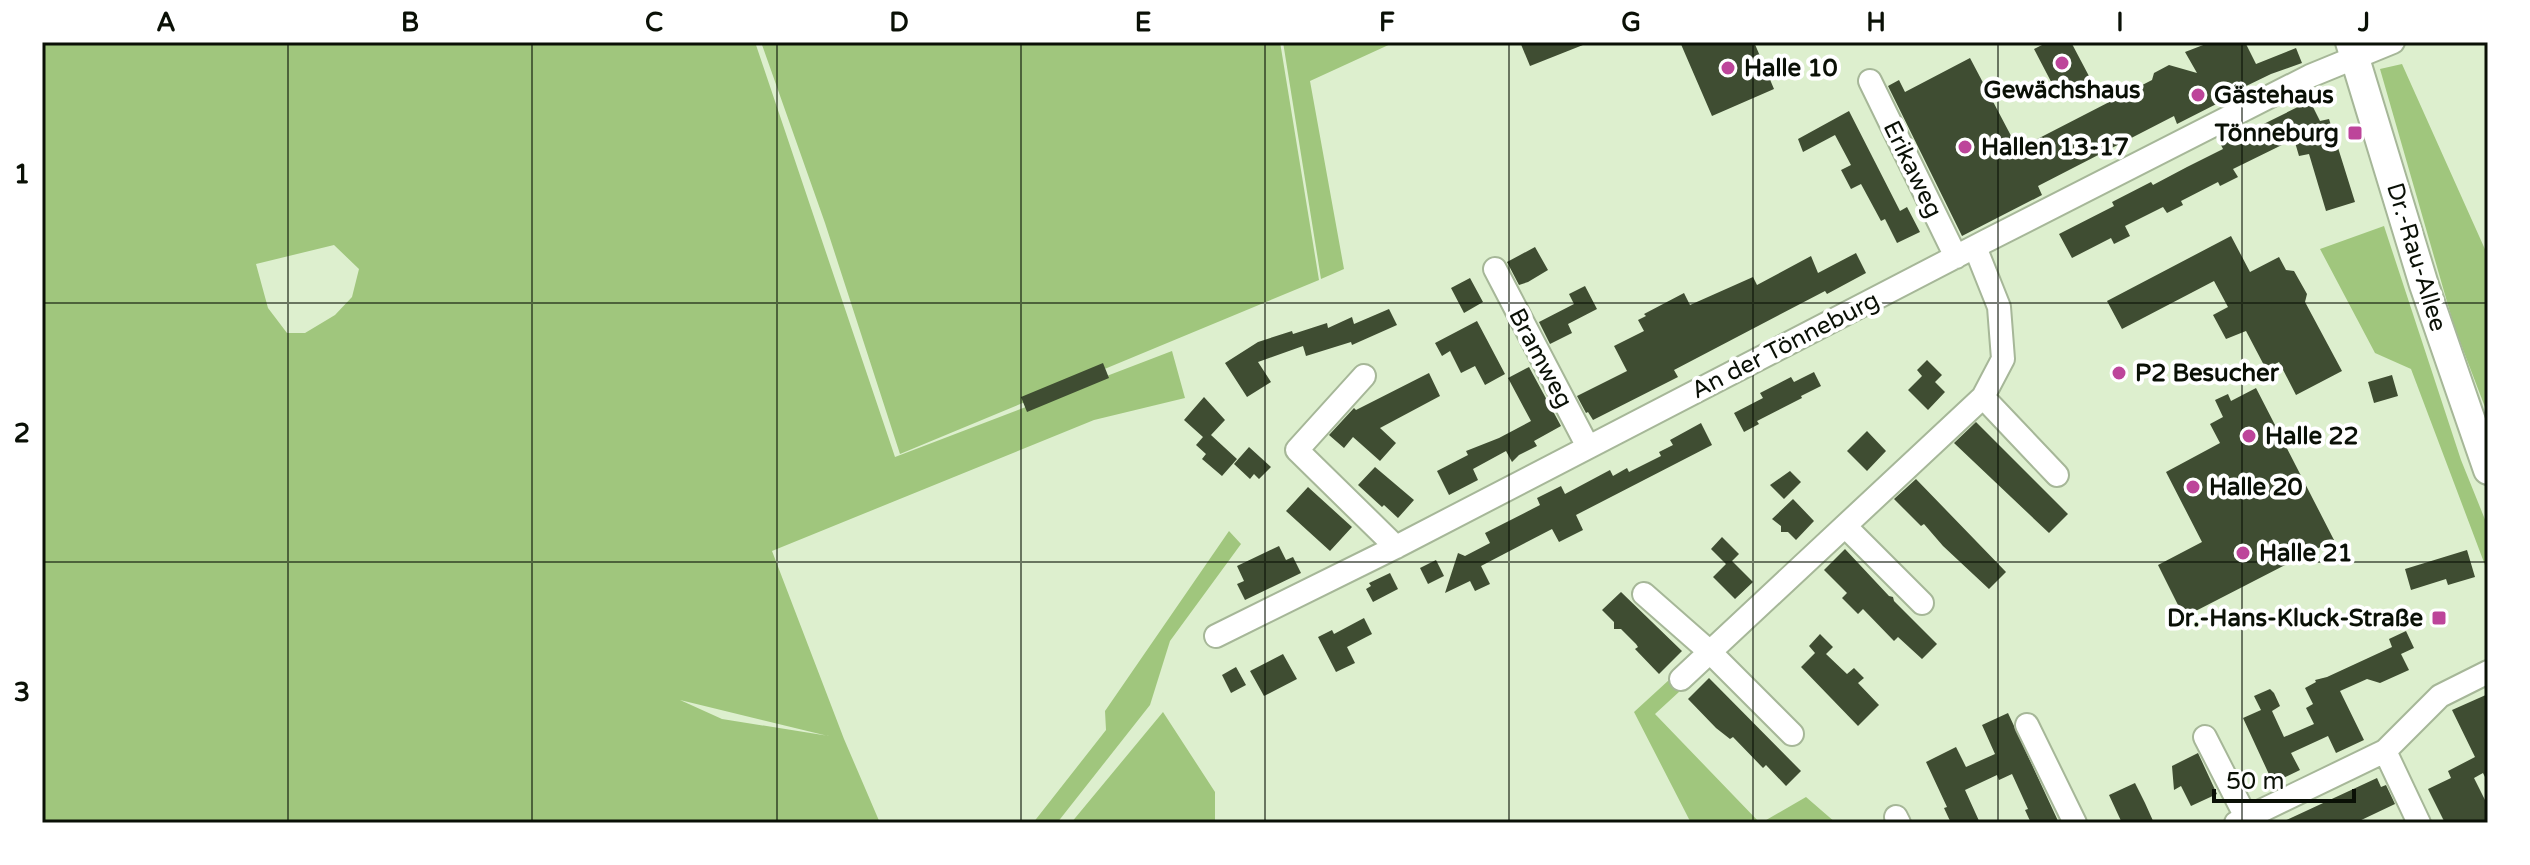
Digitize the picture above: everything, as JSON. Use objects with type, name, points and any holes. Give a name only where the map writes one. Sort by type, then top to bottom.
[{"type":"street","name":"An der Tönneburg","points":[[1216,636],[1396,547],[2310,76],[2353,50],[2393,42]]},
{"type":"street","name":"Dr.-Rau-Allee","points":[[2353,50],[2424,285],[2488,470]]},
{"type":"street","name":"Erikaweg","points":[[1681,679],[1983,397],[2003,359],[1999,307],[1870,81]]},
{"type":"street","name":"Bramweg","points":[[1495,269],[1588,447]]},
{"type":"street","points":[[1364,376],[1297,450],[1396,547]]},
{"type":"street","points":[[1983,397],[2057,475]]},
{"type":"street","points":[[1845,526],[1922,603]]},
{"type":"street","points":[[1644,594],[1710,652],[1792,734]]},
{"type":"street","points":[[2205,737],[2244,821],[2385,751],[2440,696],[2488,672]]},
{"type":"street","points":[[2027,725],[2075,823]]},
{"type":"street","points":[[2385,751],[2419,823]]},
{"type":"green space","points":[[42,42],[755,42],[895,457],[1172,351],[1185,398],[1094,420],[772,551],[844,739],[880,823],[42,823]],"holes":[[[334,245],[359,269],[352,297],[335,315],[305,333],[287,333],[268,308],[256,264]],[[680,700],[826,736],[722,719]]]},
{"type":"green space","points":[[761,42],[1280,42],[1319,280],[900,454],[825,223]]},
{"type":"green space","points":[[1283,42],[1395,42],[1310,81],[1344,269],[1321,279]]},
{"type":"green space","points":[[2402,64],[2488,256],[2488,415],[2454,326],[2380,69]]},
{"type":"green space","points":[[2384,226],[2461,460],[2488,527],[2488,573],[2411,369],[2375,353],[2320,249]]},
{"type":"green space","points":[[1229,531],[1241,544],[1170,641],[1150,705],[1057,823],[1033,823],[1106,730],[1105,711]]},
{"type":"green space","points":[[1693,658],[1705,668],[1655,714],[1760,823],[1691,823],[1634,712]]},
{"type":"green space","points":[[1163,712],[1215,792],[1215,823],[1071,823]]},
{"type":"green space","points":[[1806,797],[1836,823],[1761,823]]},
{"type":"building","points":[[1520,42],[1588,42],[1588,43],[1530,66]]},
{"type":"building","name":"Halle 10","points":[[1680,42],[1754,42],[1774,89],[1712,116]]},
{"type":"building","name":"Gewächshaus","points":[[2048,42],[2071,42],[2090,78],[2058,95],[2034,49]]},
{"type":"building","points":[[2211,42],[2245,42],[2256,64],[2296,48],[2302,63],[2240,89],[2242,91],[2177,124],[2174,116],[2038,186],[2042,195],[1962,236],[1888,86],[1899,80],[1905,92],[1970,58],[2018,149],[2152,80],[2154,73],[2169,65],[2197,73],[2185,52]]},
{"type":"building","points":[[2310,101],[2320,121],[2329,119],[2355,202],[2326,211],[2309,154],[2299,156],[2294,139],[2233,169],[2238,177],[2220,186],[2218,182],[2181,201],[2183,205],[2167,213],[2163,207],[2125,226],[2130,236],[2114,244],[2111,238],[2072,258],[2059,234],[2114,206],[2112,202],[2151,182],[2153,185],[2223,149],[2221,145]]},
{"type":"building","points":[[1849,111],[1900,211],[1907,207],[1920,232],[1897,243],[1861,184],[1851,189],[1841,170],[1851,165],[1835,135],[1803,152],[1798,139]]},
{"type":"building","points":[[2231,236],[2250,272],[2279,257],[2286,270],[2294,271],[2307,294],[2305,302],[2342,371],[2296,395],[2279,362],[2266,369],[2246,331],[2226,339],[2213,315],[2228,307],[2214,281],[2122,329],[2107,301]]},
{"type":"building","points":[[1535,247],[1548,270],[1519,285],[1507,262]]},
{"type":"building","points":[[1856,253],[1866,273],[1827,294],[1825,291],[1674,370],[1678,377],[1593,420],[1586,413],[1577,396],[1627,371],[1614,346],[1644,331],[1638,320],[1646,316],[1644,314],[1684,293],[1690,305],[1753,277],[1757,285],[1811,256],[1818,273]]},
{"type":"building","points":[[1470,278],[1483,302],[1464,313],[1451,288]]},
{"type":"building","points":[[1585,286],[1597,309],[1568,324],[1572,333],[1550,344],[1539,322],[1574,304],[1569,294]]},
{"type":"building","points":[[1389,309],[1397,325],[1352,345],[1351,342],[1306,356],[1303,346],[1258,362],[1271,382],[1247,397],[1225,363],[1258,342],[1327,323],[1328,328],[1352,317],[1354,324]]},
{"type":"building","points":[[1477,321],[1505,374],[1485,385],[1475,366],[1461,373],[1450,351],[1442,356],[1435,343]]},
{"type":"building","points":[[1927,360],[1942,375],[1935,382],[1945,392],[1928,410],[1908,390],[1922,376],[1917,370]]},
{"type":"building","points":[[1103,363],[1109,378],[1027,412],[1021,397]]},
{"type":"building","points":[[1529,367],[1561,426],[1534,441],[1537,446],[1512,462],[1506,451],[1473,469],[1478,480],[1449,495],[1437,471],[1468,455],[1466,451],[1531,421],[1508,378]]},
{"type":"building","points":[[1814,372],[1821,386],[1757,421],[1759,424],[1744,432],[1734,413],[1763,398],[1760,393],[1791,377],[1794,382]]},
{"type":"building","points":[[1429,373],[1440,396],[1380,428],[1396,443],[1380,461],[1353,437],[1344,448],[1329,435],[1354,408],[1356,410]]},
{"type":"building","points":[[2392,375],[2398,396],[2374,403],[2368,382]]},
{"type":"building","points":[[2256,388],[2334,540],[2184,617],[2158,565],[2202,542],[2166,472],[2220,443],[2210,424],[2223,417],[2215,400],[2228,394],[2231,401]]},
{"type":"building","points":[[1204,397],[1225,420],[1211,435],[1237,459],[1222,476],[1202,459],[1206,454],[1196,445],[1203,437],[1184,420]]},
{"type":"building","points":[[1976,422],[2068,514],[2049,533],[1954,443]]},
{"type":"building","points":[[1701,423],[1712,445],[1576,515],[1583,530],[1559,542],[1552,529],[1481,566],[1490,584],[1475,591],[1470,581],[1445,593],[1458,553],[1465,556],[1490,543],[1485,533],[1540,505],[1537,498],[1561,486],[1565,494],[1610,470],[1613,476],[1627,468],[1629,472],[1661,456],[1659,452],[1673,445],[1670,440]]},
{"type":"building","points":[[1867,431],[1886,451],[1867,471],[1847,451]]},
{"type":"building","points":[[1249,447],[1271,467],[1259,479],[1254,474],[1250,479],[1234,464]]},
{"type":"building","points":[[1375,467],[1414,500],[1398,518],[1358,485]]},
{"type":"building","points":[[1790,471],[1801,482],[1784,499],[1770,485]]},
{"type":"building","points":[[1916,479],[2006,572],[1989,589],[1924,524],[1921,526],[1894,499]]},
{"type":"building","points":[[1308,487],[1352,527],[1330,551],[1286,511]]},
{"type":"building","points":[[1793,499],[1814,521],[1796,540],[1788,532],[1781,532],[1781,526],[1772,519]]},
{"type":"building","points":[[1722,537],[1739,554],[1732,561],[1753,582],[1735,599],[1713,577],[1726,564],[1711,549]]},
{"type":"building","points":[[1279,546],[1286,560],[1293,557],[1301,573],[1245,600],[1237,584],[1244,581],[1237,566]]},
{"type":"building","points":[[1845,549],[1937,644],[1922,659],[1898,637],[1894,641],[1863,609],[1858,614],[1842,598],[1847,593],[1824,570]]},
{"type":"building","points":[[2467,550],[2475,577],[2448,585],[2446,579],[2411,590],[2405,569]]},
{"type":"building","points":[[1436,560],[1444,576],[1428,584],[1420,568]]},
{"type":"building","points":[[1390,573],[1398,589],[1373,602],[1366,589],[1371,586],[1369,583]]},
{"type":"building","points":[[1621,592],[1682,651],[1659,674],[1621,629],[1614,629],[1614,622],[1602,610]]},
{"type":"building","points":[[1364,618],[1372,634],[1347,647],[1355,663],[1336,672],[1318,637],[1332,630],[1334,634]]},
{"type":"building","points":[[2406,631],[2414,648],[2401,654],[2409,670],[2380,683],[2367,679],[2340,691],[2364,740],[2336,753],[2328,736],[2291,753],[2300,770],[2273,783],[2243,718],[2261,710],[2254,696],[2270,689],[2274,693],[2280,706],[2272,711],[2284,737],[2314,724],[2306,708],[2313,704],[2305,688],[2315,680],[2392,647],[2389,639]]},
{"type":"building","points":[[1820,634],[1833,647],[1826,654],[1847,674],[1854,668],[1864,678],[1858,683],[1879,705],[1858,726],[1801,667],[1815,653],[1809,646]]},
{"type":"building","points":[[1283,654],[1297,679],[1264,696],[1250,671]]},
{"type":"building","points":[[1236,667],[1246,685],[1231,693],[1222,675]]},
{"type":"building","points":[[1709,678],[1801,771],[1786,786],[1733,737],[1730,739],[1716,728],[1688,699]]},
{"type":"building","points":[[2488,694],[2488,783],[2483,773],[2474,778],[2488,806],[2488,823],[2445,823],[2428,789],[2451,778],[2448,771],[2475,757],[2452,710]]},
{"type":"building","points":[[2008,713],[2059,823],[2031,823],[2012,774],[1999,780],[1997,775],[1965,790],[1980,823],[1951,823],[1926,762],[1956,747],[1966,767],[1995,754],[1982,725]]},
{"type":"building","points":[[2198,753],[2217,794],[2191,806],[2181,786],[2174,790],[2172,766]]},
{"type":"building","points":[[2377,778],[2381,787],[2386,785],[2395,804],[2355,823],[2280,823]]},
{"type":"building","points":[[2135,783],[2154,823],[2122,823],[2109,795]]},
{"type":"place","name":"Gewächshaus","points":[[2062,63]]},
{"type":"place","name":"Halle 10","points":[[1728,68]]},
{"type":"place","name":"Gästehaus","points":[[2198,95]]},
{"type":"place","name":"Tönneburg","points":[[2355,133]]},
{"type":"place","name":"Hallen 13-17","points":[[1965,147]]},
{"type":"place","name":"P2 Besucher","points":[[2119,373]]},
{"type":"place","name":"Halle 22","points":[[2249,436]]},
{"type":"place","name":"Halle 20","points":[[2193,487]]},
{"type":"place","name":"Halle 21","points":[[2243,553]]},
{"type":"place","name":"Dr.-Hans-Kluck-Straße","points":[[2439,618]]}]
